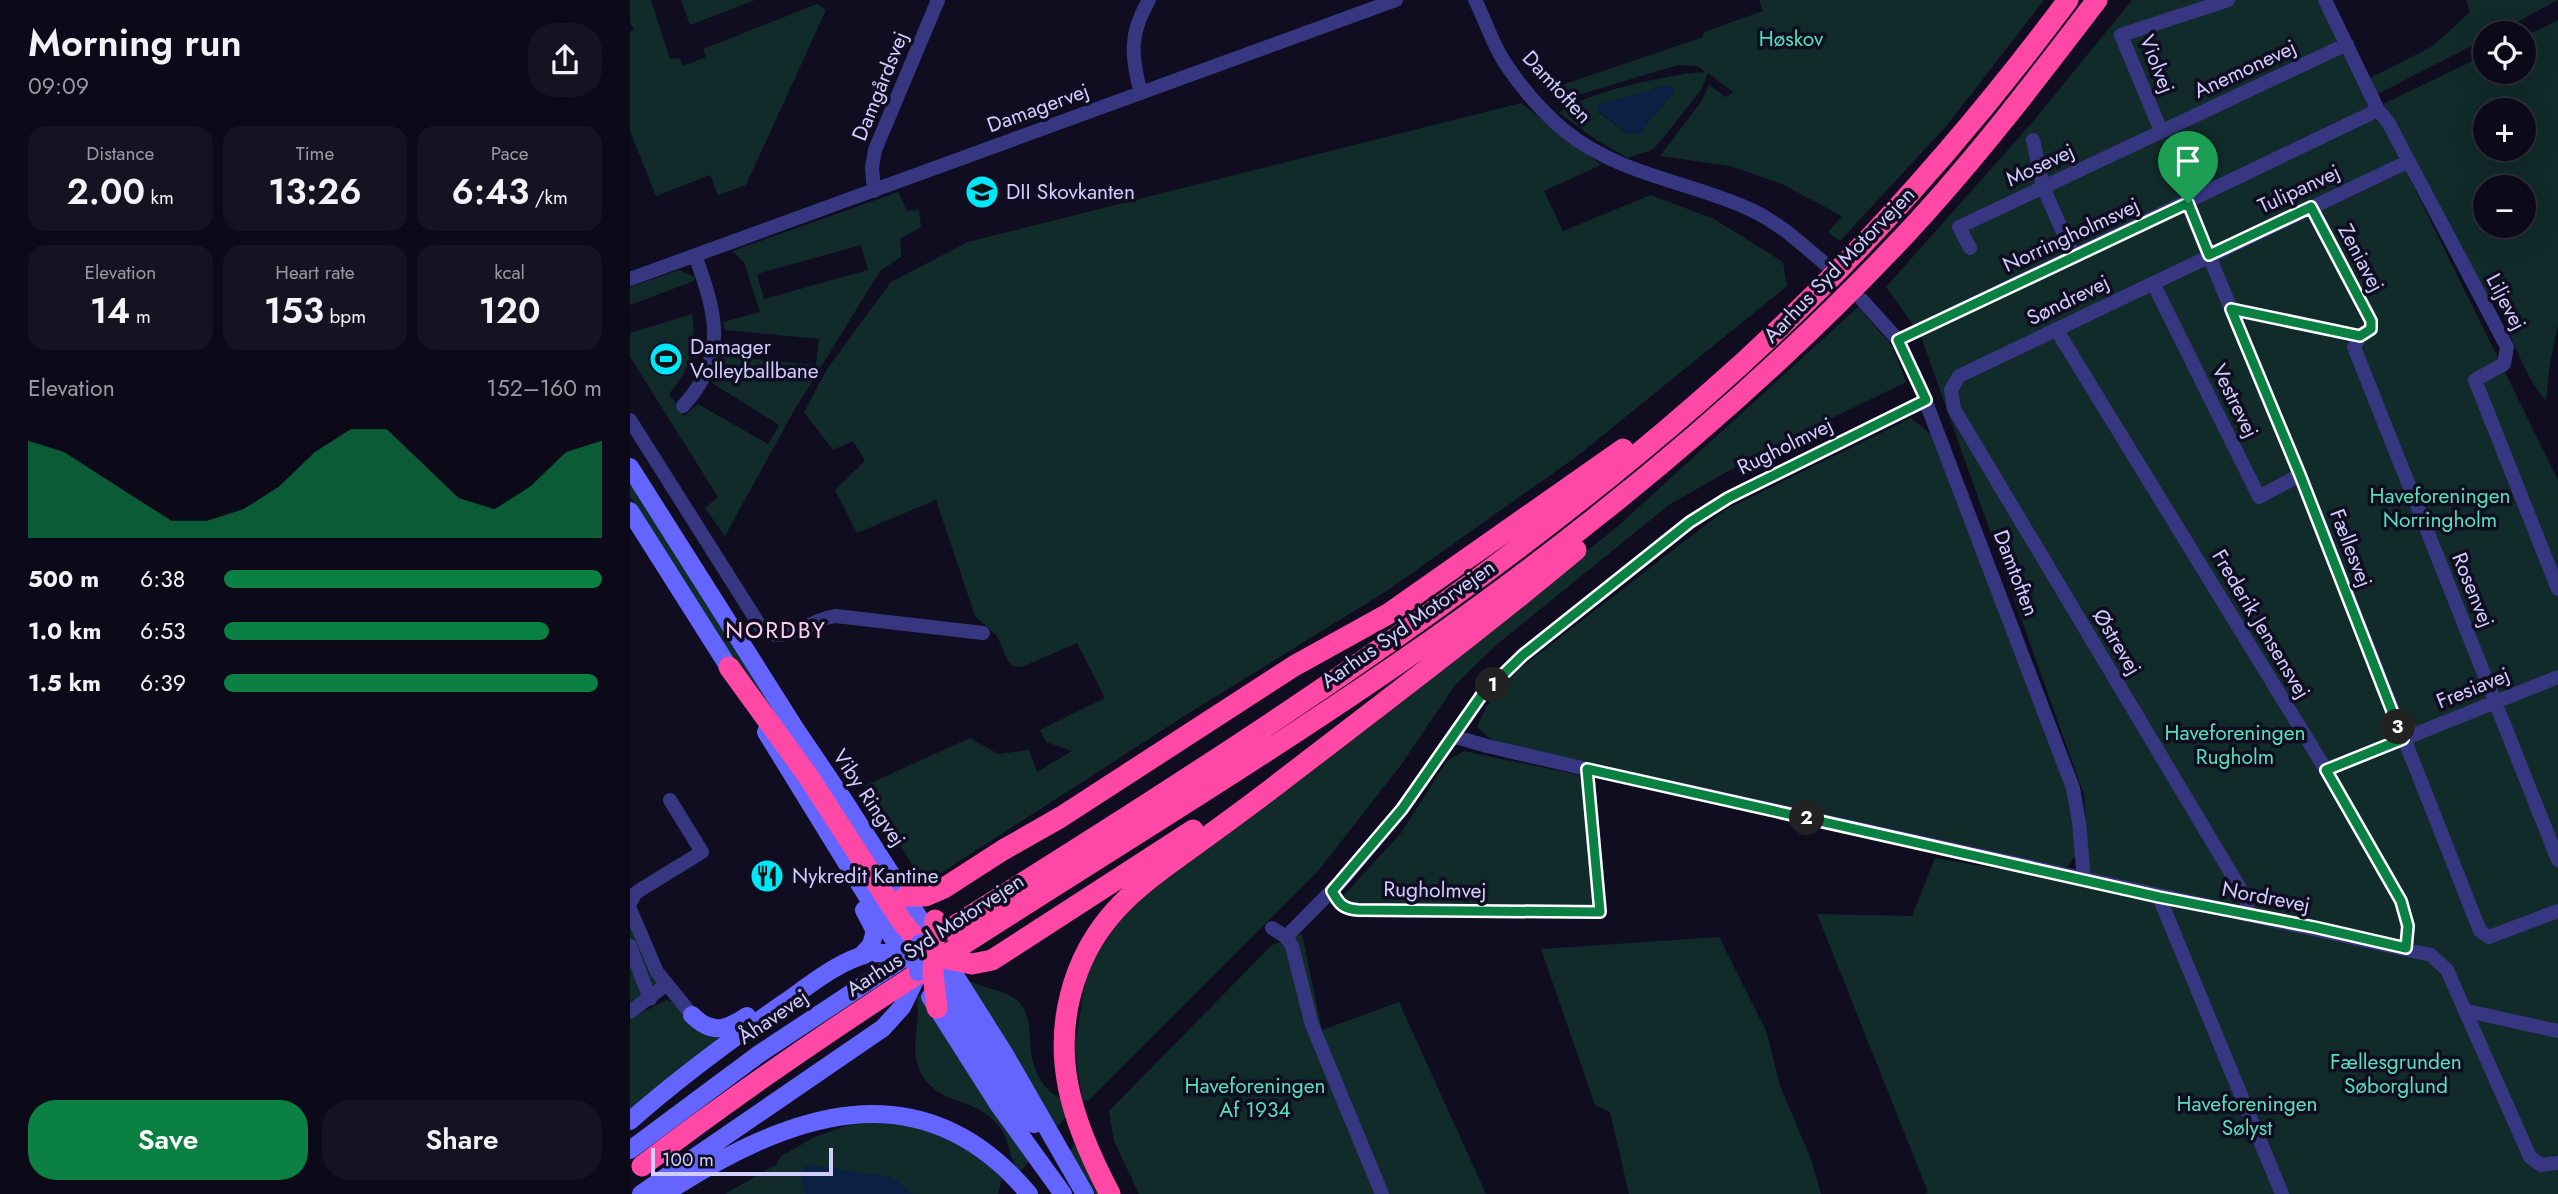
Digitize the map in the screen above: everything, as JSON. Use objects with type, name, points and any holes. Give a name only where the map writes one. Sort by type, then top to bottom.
[{"type":"highway","name":"Aarhus Syd Motorvejen","points":[[926,953],[1450,600],[1625,465],[1777,331],[1846,263],[1918,186],[2015,71],[2068,0]]},
{"type":"highway","name":"Aarhus Syd Motorvejen","points":[[634,1164],[805,1048],[1258,757],[1465,616],[1644,480],[1794,346],[1906,234],[1947,189],[2030,88],[2096,0]]},
{"type":"highway","points":[[905,896],[933,893],[1061,817],[1294,666],[1388,614],[1622,450],[1777,331]]},
{"type":"highway","points":[[1110,1194],[1082,1136],[1069,1096],[1064,1030],[1074,982],[1090,944],[1118,906],[1142,883],[1251,805],[1534,585],[1637,499],[1732,411],[1794,346]]},
{"type":"highway","points":[[729,667],[808,776],[926,953],[937,1008]]},
{"type":"highway","points":[[926,953],[985,963],[1009,950],[1390,697]]},
{"type":"highway","points":[[926,953],[946,901],[1008,859],[1061,817]]},
{"type":"main road","name":"Viby Ringvej","points":[[630,467],[905,896],[926,953]]},
{"type":"main road","name":"Viby Ringvej","points":[[630,512],[729,667],[796,784],[858,883],[926,953],[1015,1071],[1043,1142],[1051,1174],[1063,1194]]},
{"type":"main road","points":[[630,1121],[674,1082],[812,984],[861,956],[871,945],[875,931],[862,906],[858,883]]},
{"type":"main road","points":[[641,1194],[872,1036],[893,1018],[907,999],[926,953],[861,956]]},
{"type":"main road","name":"Åhavevej","points":[[634,1164],[759,1054],[865,982],[926,953]]},
{"type":"main road","points":[[688,1010],[707,1027],[722,1029],[741,1020],[789,988],[812,984]]},
{"type":"main road","name":"Viby Ringvej","points":[[937,1008],[998,1104],[1063,1159],[1085,1194]]},
{"type":"main road","points":[[664,1194],[759,1140],[792,1128],[844,1116],[904,1115],[963,1136],[990,1154],[1029,1194]]},
{"type":"street","name":"Damgårdsvej","points":[[874,191],[872,168],[875,150],[938,0]]},
{"type":"street","points":[[1141,93],[1134,64],[1133,37],[1136,23],[1149,0]]},
{"type":"street","name":"Damagervej","points":[[630,279],[1396,0]]},
{"type":"street","name":"Damtoften","points":[[1475,0],[1502,57],[1523,86],[1573,137],[1594,151],[1628,167],[1750,209],[1788,232],[1825,264]]},
{"type":"street","name":"Violvej","points":[[2161,131],[2121,35],[2228,0]]},
{"type":"street","points":[[2325,0],[2378,110]]},
{"type":"street","name":"Anemonevej","points":[[2161,131],[2347,44]]},
{"type":"street","name":"Liljevej","points":[[2378,110],[2388,122],[2507,347],[2504,364],[2475,380],[2558,589]]},
{"type":"street","name":"Norringholmsvej","points":[[1898,340],[2378,110]]},
{"type":"street","name":"Mosevej","points":[[1970,248],[1959,227],[2161,131]]},
{"type":"street","points":[[2033,140],[2043,187],[2074,257]]},
{"type":"street","name":"Tulipanvej","points":[[2209,255],[2407,162]]},
{"type":"street","name":"Fællesvej","points":[[2188,203],[2300,475],[2480,931],[2489,937],[2558,911]]},
{"type":"street","name":"Zeniavej","points":[[2311,207],[2371,321],[2366,333]]},
{"type":"street","points":[[683,407],[706,371],[715,336],[713,307],[695,255]]},
{"type":"street","name":"Søndrevej","points":[[1951,390],[1959,376],[2209,255]]},
{"type":"street","name":"Vestrevej","points":[[2153,283],[2259,497],[2300,475]]},
{"type":"street","name":"Damtoften","points":[[1862,300],[1898,340],[1926,400],[2070,778],[2079,822],[2084,880]]},
{"type":"street","points":[[2231,309],[2366,333]]},
{"type":"street","name":"Frederik Jensensvej","points":[[2056,329],[2326,770],[2401,901],[2408,926],[2406,948]]},
{"type":"street","name":"Rosenvej","points":[[2366,333],[2354,347],[2558,860]]},
{"type":"street","name":"Østrevej","points":[[1951,390],[1954,409],[2247,900],[2247,915]]},
{"type":"street","name":"Rugholmvej","points":[[1587,769],[1600,912],[1358,910],[1340,905],[1332,891],[1402,809],[1481,696],[1523,655],[1690,522],[1728,498],[1926,400]]},
{"type":"street","points":[[630,420],[762,629],[768,634],[782,636],[836,616],[983,633]]},
{"type":"street","name":"Fresiavej","points":[[2326,770],[2558,677]]},
{"type":"street","points":[[1453,736],[1587,769],[2084,880]]},
{"type":"street","points":[[630,903],[640,890],[702,852],[670,800]]},
{"type":"street","name":"Nordrevej","points":[[2084,880],[2431,955],[2448,970],[2467,1011]]},
{"type":"street","points":[[1286,937],[1332,891]]},
{"type":"street","points":[[2159,897],[2281,1194]]},
{"type":"street","points":[[630,909],[652,963],[688,1010]]},
{"type":"street","points":[[1272,928],[1286,937],[1296,959],[1312,1025],[1382,1194]]},
{"type":"street","points":[[630,946],[650,999]]},
{"type":"street","points":[[630,1012],[667,984]]},
{"type":"street","points":[[2467,1011],[2558,1031]]},
{"type":"street","points":[[2467,1011],[2530,1157],[2541,1165],[2558,1163]]},
{"type":"green space","points":[[630,0],[651,0],[670,59],[679,58],[683,66],[706,57],[703,49],[817,4],[826,10],[746,185],[718,195],[710,175],[656,196],[630,131],[630,32],[634,30],[630,22]]},
{"type":"green space","points":[[681,0],[755,0],[690,25]]},
{"type":"green space","name":"Høskov","points":[[1759,0],[2044,0],[1948,124],[1840,241],[1828,232],[1842,216],[1782,184],[1730,166],[1660,156],[1701,102],[1709,85],[1726,97],[1733,92],[1708,73],[1701,90],[1659,143],[1651,150],[1628,158],[1598,141],[1559,113],[1571,105],[1608,91],[1651,80],[1705,72],[1698,66],[1678,65],[1568,98],[1559,86],[1703,37],[1704,32],[1763,11]],"holes":[[[1670,86],[1674,92],[1638,134],[1627,133],[1598,112],[1657,88]]]},
{"type":"green space","points":[[2132,0],[2321,0],[2362,82],[2433,46],[2470,12],[2466,0],[2558,0],[2519,21],[2473,21],[2473,45],[2370,98],[2558,480],[2558,1194],[1925,1194],[1928,1192],[1817,914],[1912,916],[1935,858],[2090,885],[2084,795],[1920,334],[1886,287],[2031,124]]},
{"type":"green space","points":[[2558,20],[2558,325],[2546,400],[2524,367],[2496,296],[2487,300],[2383,104],[2473,61],[2473,84],[2536,84],[2536,31]]},
{"type":"green space","points":[[1521,103],[1601,165],[1544,191],[1563,231],[1651,195],[1714,219],[1783,262],[1787,286],[1576,457],[1388,590],[1189,713],[924,884],[864,786],[970,738],[998,754],[1029,750],[1037,772],[1072,751],[1046,742],[1040,730],[1105,698],[1077,643],[1022,667],[1013,666],[1008,661],[997,636],[975,616],[936,500],[857,533],[835,490],[865,461],[853,441],[833,450],[804,412],[827,369],[891,282],[968,242]]},
{"type":"green space","points":[[898,192],[907,211],[919,210],[921,227],[900,239],[901,257],[880,271],[792,414],[725,536],[705,508],[718,497],[630,357],[630,333],[692,314],[690,357],[682,376],[669,394],[684,416],[698,404],[768,444],[779,425],[712,383],[723,356],[816,365],[819,339],[725,330],[723,322],[760,312],[744,262],[732,251]],"holes":[[[861,245],[868,270],[764,299],[757,274]]]},
{"type":"green space","points":[[679,270],[695,277],[694,281],[630,305],[630,287]]},
{"type":"green space","points":[[1858,307],[1893,347],[1906,382],[1766,450],[1670,504],[1495,646],[1455,685],[1401,765],[1318,871],[1089,1100],[1082,1101],[1075,1047],[1087,970],[1132,900],[1370,722],[1617,527]]},
{"type":"green space","points":[[1911,418],[1937,439],[2071,791],[2077,854],[2065,869],[1496,744],[1477,727],[1486,707],[1518,670],[1725,510]]},
{"type":"green space","points":[[630,482],[784,725],[726,649],[630,497]]},
{"type":"green space","points":[[1464,751],[1594,778],[1606,908],[1353,906],[1343,896],[1401,833],[1447,761]]},
{"type":"green space","points":[[630,920],[661,981],[630,1006]]},
{"type":"green space","name":"Haveforeningen Af 1934","points":[[1302,934],[1322,1030],[1399,1002],[1486,1194],[1139,1194],[1114,1141],[1109,1111],[1272,945]]},
{"type":"green space","points":[[1719,937],[1767,1033],[1780,1086],[1811,1159],[1821,1194],[1629,1194],[1610,1112],[1595,1105],[1541,949]]},
{"type":"green space","points":[[965,978],[1008,994],[1024,1009],[1036,1071],[1043,1084],[1060,1098],[1064,1107],[1066,1117],[1055,1129]]},
{"type":"green space","points":[[921,994],[1031,1159],[1020,1172],[997,1123],[979,1109],[938,1092],[923,1076],[915,1055],[918,1014],[916,998]]},
{"type":"green space","points":[[667,1000],[721,1037],[630,1113],[630,1018]]},
{"type":"green space","points":[[875,1121],[923,1125],[973,1149],[1002,1179],[998,1194],[725,1194],[776,1165],[781,1156],[815,1137],[846,1126]]},
{"type":"green space","points":[[1076,1143],[1105,1194],[1095,1194],[1068,1153]]},
{"type":"water","points":[[1667,86],[1674,88],[1674,92],[1638,134],[1627,133],[1597,110],[1599,104]]},
{"type":"water","points":[[805,1166],[891,1177],[908,1192],[916,1194],[807,1194],[802,1185],[802,1173]]},
{"type":"place","name":"DII Skovkanten","points":[[982,192]]},
{"type":"place","name":"Damager Volleyballbane","points":[[666,359]]},
{"type":"place","name":"Nykredit Kantine","points":[[767,876]]},
{"type":"district","name":"NORDBY","points":[[776,630]]},
{"type":"route","points":[[2188,203],[2209,255],[2311,207],[2371,321],[2371,329],[2360,336],[2231,309],[2300,475],[2403,739],[2326,770],[2401,901],[2408,926],[2406,948],[2159,897],[1587,769],[1600,912],[1358,910],[1340,905],[1332,891],[1402,809],[1481,696],[1523,655],[1690,522],[1728,498],[1926,400],[1898,340],[2188,203]]},
{"type":"park label","name":"Haveforeningen Norringholm","points":[[2440,508]]},
{"type":"park label","name":"Haveforeningen Rugholm","points":[[2235,745]]},
{"type":"park label","name":"Fællesgrunden Søborglund","points":[[2396,1074]]},
{"type":"park label","name":"Haveforeningen Sølyst","points":[[2247,1116]]}]
